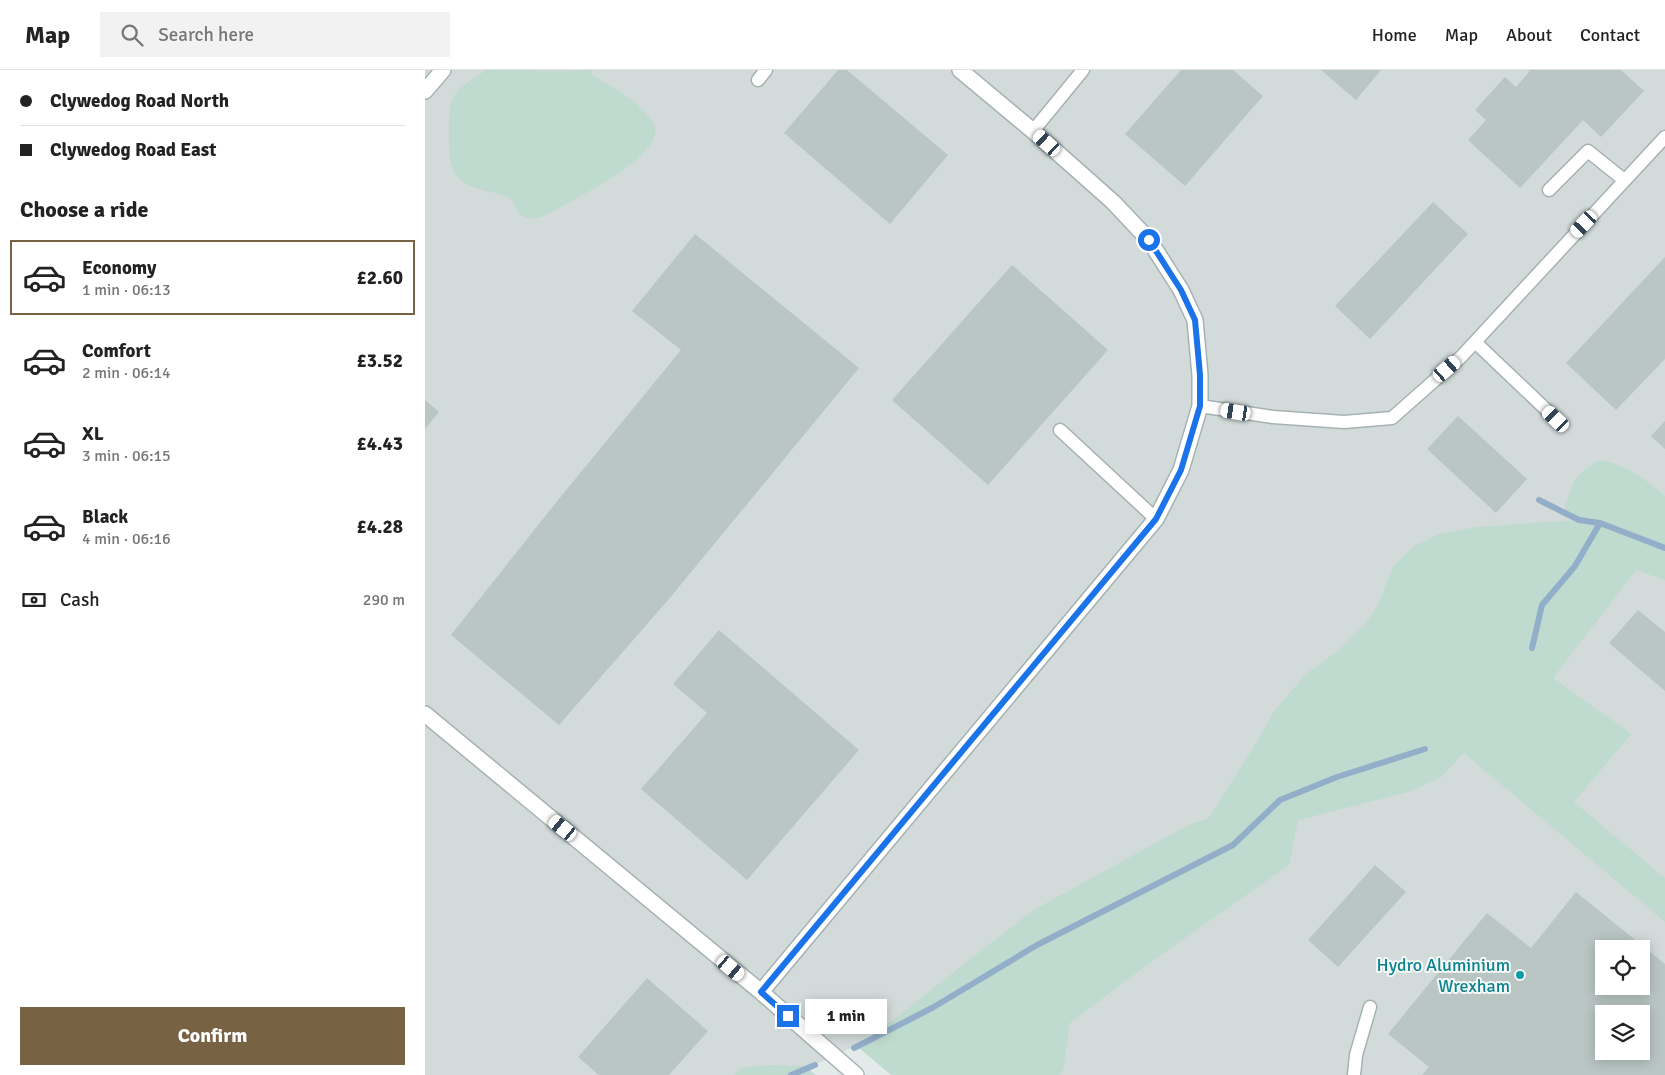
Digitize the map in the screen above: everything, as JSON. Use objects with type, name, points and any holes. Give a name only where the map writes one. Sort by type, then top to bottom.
[{"type":"street","points":[[425,91],[443,70]]},
{"type":"street","points":[[761,992],[1156,519],[1181,470],[1200,406],[1200,375],[1195,320],[1181,290],[1149,240],[1113,202],[1033,131],[959,70]]},
{"type":"street","points":[[425,714],[761,992],[856,1075]]},
{"type":"lane","points":[[758,80],[766,70]]},
{"type":"lane","points":[[1033,131],[1083,70]]},
{"type":"lane","points":[[1200,406],[1273,417],[1344,422],[1392,418],[1461,357],[1665,137]]},
{"type":"lane","points":[[1549,190],[1588,151],[1624,180]]},
{"type":"lane","points":[[1475,342],[1556,419]]},
{"type":"lane","points":[[1060,430],[1156,519]]},
{"type":"lane","points":[[1354,1075],[1356,1055],[1371,1007]]},
{"type":"shaded area","points":[[425,70],[1665,70],[1665,1075],[908,1075],[858,1045],[791,1075],[425,1075]]},
{"type":"green space","points":[[487,70],[591,70],[592,75],[628,97],[652,120],[655,128],[654,138],[637,159],[595,188],[545,215],[536,218],[524,217],[518,212],[508,197],[476,188],[461,180],[450,160],[450,114],[454,97],[465,84]]},
{"type":"green space","points":[[1600,460],[1627,469],[1643,478],[1665,496],[1665,580],[1636,570],[1553,678],[1631,734],[1574,802],[1665,878],[1665,922],[1464,753],[1441,777],[1409,792],[1298,820],[1289,865],[1148,964],[1070,1023],[1063,1070],[1059,1075],[891,1075],[858,1047],[1032,911],[1190,824],[1208,819],[1275,710],[1306,674],[1338,651],[1366,623],[1378,605],[1393,566],[1414,546],[1439,534],[1477,527],[1578,520],[1564,511],[1569,494],[1579,475]]},
{"type":"green space","points":[[768,1065],[805,1066],[816,1075],[734,1075],[742,1068]]},
{"type":"building","points":[[838,70],[847,70],[948,155],[890,224],[784,133]]},
{"type":"building","points":[[1181,70],[1233,70],[1263,96],[1185,186],[1125,134]]},
{"type":"building","points":[[1321,70],[1381,70],[1356,100]]},
{"type":"building","points":[[1528,70],[1621,70],[1644,91],[1601,137],[1583,120],[1520,188],[1468,140],[1486,120],[1475,110],[1505,77],[1516,87],[1530,71]]},
{"type":"building","points":[[1433,202],[1468,234],[1370,339],[1335,306]]},
{"type":"building","points":[[695,234],[859,368],[669,599],[559,725],[451,635],[681,350],[632,311]]},
{"type":"building","points":[[1665,257],[1665,359],[1616,410],[1566,363]]},
{"type":"building","points":[[1012,265],[1108,350],[988,485],[892,400]]},
{"type":"building","points":[[425,400],[439,412],[425,429]]},
{"type":"building","points":[[1458,416],[1527,479],[1496,513],[1427,449]]},
{"type":"building","points":[[1665,421],[1665,449],[1651,436]]},
{"type":"building","points":[[1638,610],[1665,632],[1665,691],[1609,643]]},
{"type":"building","points":[[719,630],[859,750],[747,880],[641,789],[707,713],[673,684]]},
{"type":"building","points":[[1375,865],[1406,892],[1338,967],[1308,940]]},
{"type":"building","name":"Hydro Aluminium Wrexham","points":[[1576,892],[1635,940],[1595,940],[1595,995],[1650,995],[1650,952],[1665,964],[1665,1075],[1422,1075],[1429,1067],[1388,1034],[1487,913],[1531,948]]},
{"type":"building","points":[[647,978],[708,1031],[669,1075],[599,1075],[578,1057]]},
{"type":"waterway","points":[[1539,500],[1579,520],[1600,523],[1665,548]]},
{"type":"waterway","points":[[1532,648],[1542,605],[1575,566],[1600,523]]},
{"type":"waterway","points":[[854,1048],[932,1008],[1037,945],[1233,845],[1280,800],[1337,777],[1425,749]]},
{"type":"waterway","points":[[791,1075],[815,1065]]},
{"type":"place","name":"Hydro Aluminium Wrexham","points":[[1520,975]]},
{"type":"route","points":[[788,1016],[761,992],[1156,519],[1181,470],[1200,406],[1199,349],[1195,320],[1181,290],[1149,240]]}]
